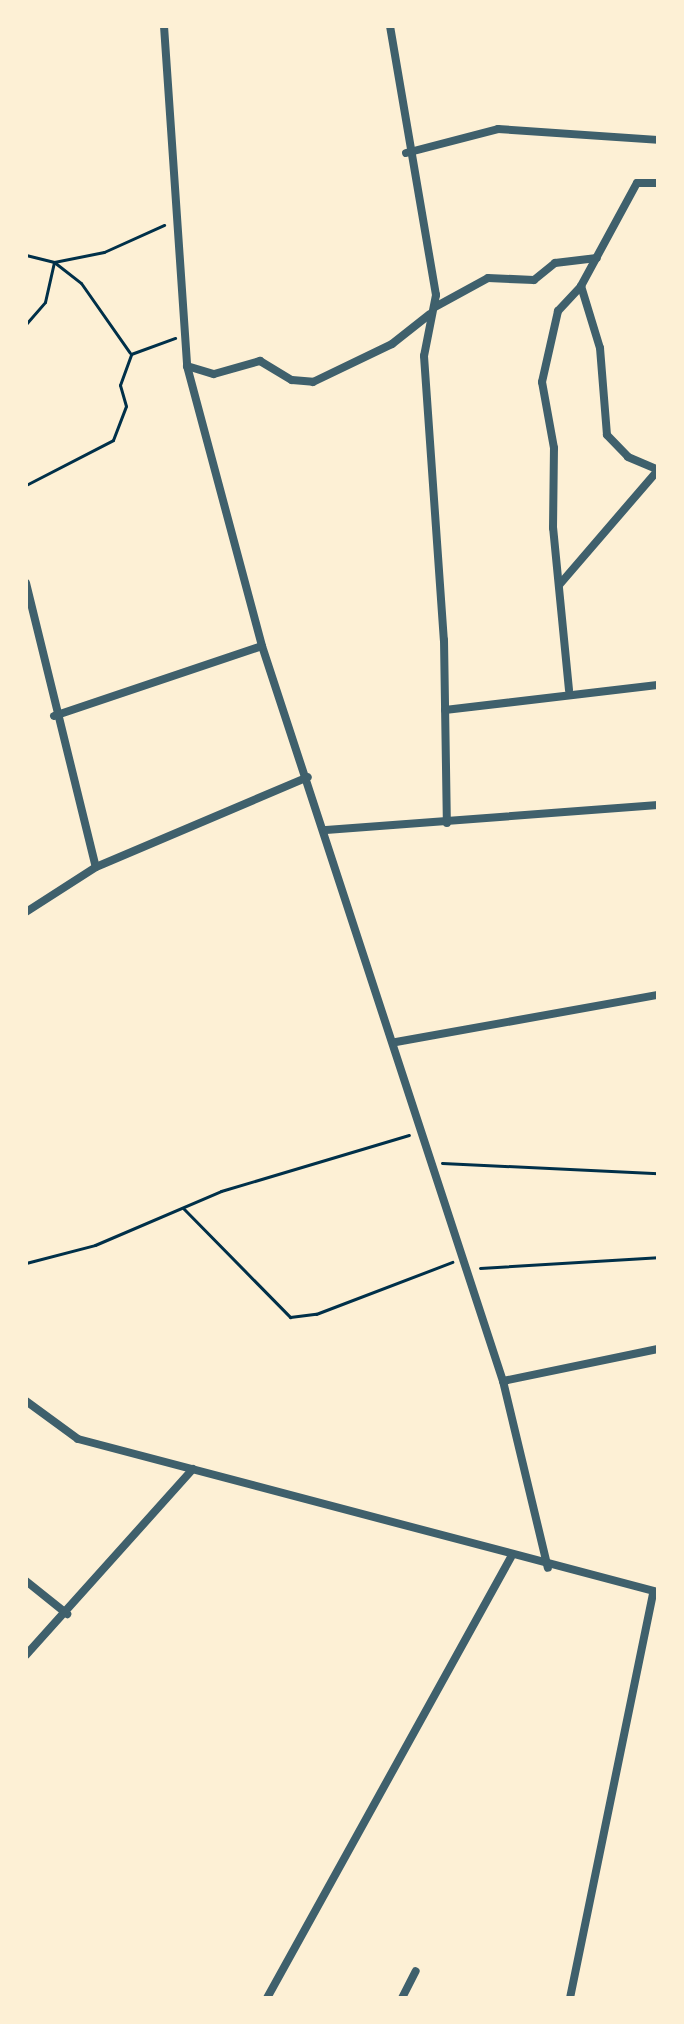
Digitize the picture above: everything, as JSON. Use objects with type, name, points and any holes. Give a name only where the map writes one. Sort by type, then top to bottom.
[{"type":"street","points":[[164,26],[173,221],[187,366],[262,646],[396,1042],[428,1162],[503,1381],[548,1568]]},
{"type":"street","points":[[390,26],[406,153],[433,310],[424,356],[445,710],[447,823]]},
{"type":"street","points":[[406,153],[498,129],[658,140]]},
{"type":"street","points":[[569,690],[559,585],[554,448],[542,382],[558,311],[581,286],[637,183],[658,183]]},
{"type":"street","points":[[187,366],[214,374],[260,361],[292,380],[313,382],[392,344],[433,310],[488,278],[534,280],[555,263],[597,258]]},
{"type":"street","points":[[559,585],[658,470],[628,457],[607,435],[600,348],[581,286]]},
{"type":"street","points":[[26,583],[54,716],[96,867]]},
{"type":"street","points":[[54,716],[262,646]]},
{"type":"street","points":[[445,710],[569,690],[658,685]]},
{"type":"street","points":[[26,912],[96,867],[308,777]]},
{"type":"street","points":[[326,830],[658,805]]},
{"type":"street","points":[[396,1042],[658,995]]},
{"type":"street","points":[[503,1381],[658,1349]]},
{"type":"street","points":[[26,1401],[78,1439],[548,1568],[656,1592],[570,1998]]},
{"type":"street","points":[[26,1655],[67,1614],[193,1469]]},
{"type":"street","points":[[267,1998],[511,1557]]},
{"type":"street","points":[[26,1581],[67,1614]]},
{"type":"street","points":[[402,1998],[416,1971]]},
{"type":"path","points":[[54,262],[104,252],[173,221]]},
{"type":"path","points":[[26,255],[54,262],[81,283],[131,354]]},
{"type":"path","points":[[26,324],[45,302],[54,262]]},
{"type":"path","points":[[131,354],[184,335]]},
{"type":"path","points":[[26,485],[113,440],[126,406],[120,385],[131,354]]},
{"type":"path","points":[[26,1263],[95,1245],[183,1208],[420,1131]]},
{"type":"path","points":[[428,1162],[658,1173]]},
{"type":"path","points":[[183,1208],[290,1317],[316,1314],[459,1259]]},
{"type":"path","points":[[465,1273],[658,1257]]}]
